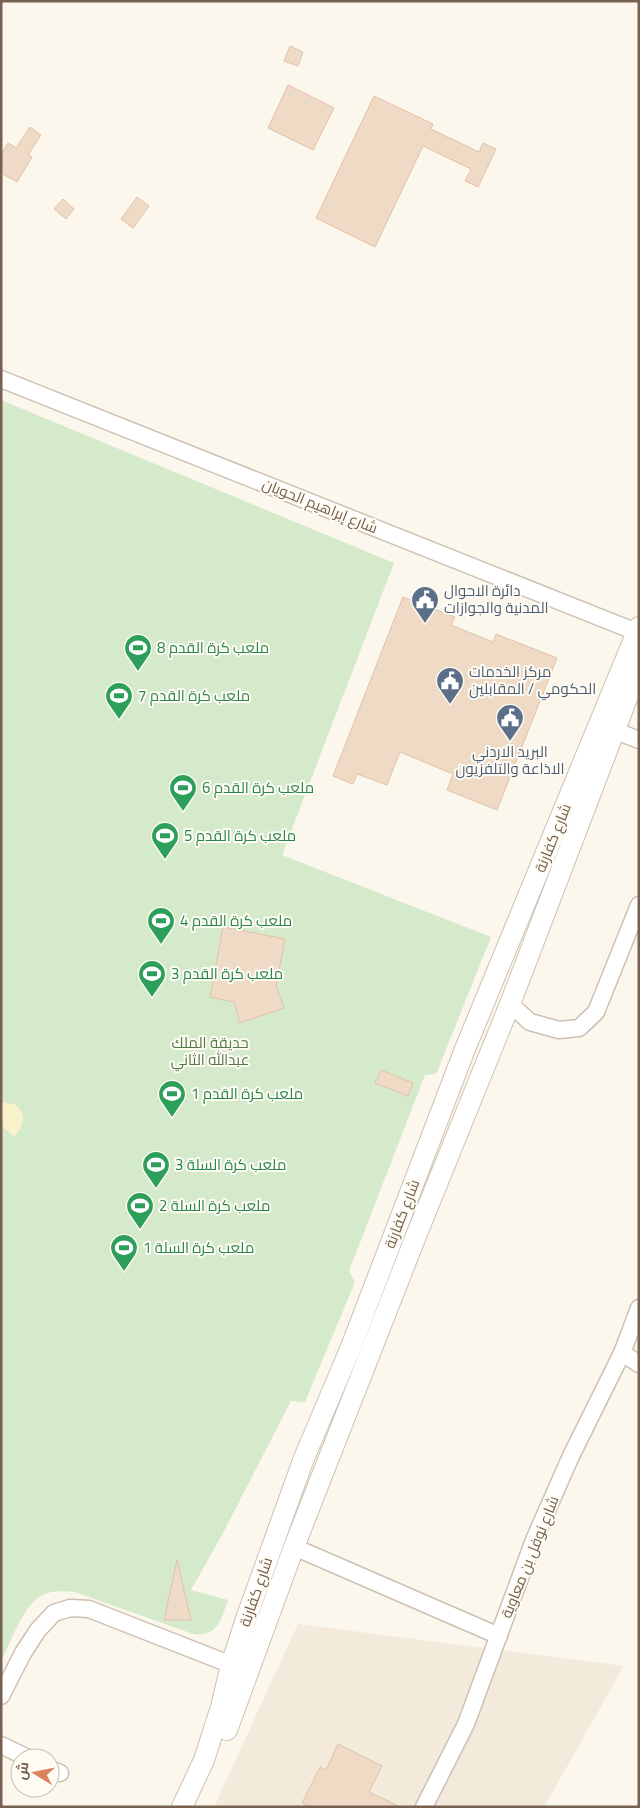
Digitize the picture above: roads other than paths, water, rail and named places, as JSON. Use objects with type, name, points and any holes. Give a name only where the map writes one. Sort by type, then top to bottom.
[{"type":"street","name":"شارع إبراهيم الحويان","points":[[1,379],[638,631]]},
{"type":"street","name":"شارع كفارنة","points":[[182,1807],[204,1760],[221,1707],[240,1669],[294,1547],[416,1236],[510,1004],[607,728],[638,631]]},
{"type":"street","name":"شارع كفارنة","points":[[196,1807],[216,1762],[240,1669],[255,1592],[304,1458],[351,1347],[465,1049],[607,728],[639,667]]},
{"type":"street","points":[[607,728],[639,740]]},
{"type":"street","points":[[510,1004],[530,1022],[559,1030],[579,1028],[596,1012],[639,904]]},
{"type":"street","name":"شارع نوفل بن معاوية","points":[[424,1807],[466,1724],[534,1540],[622,1353],[639,1308]]},
{"type":"street","points":[[622,1353],[639,1364]]},
{"type":"street","points":[[294,1547],[499,1636]]},
{"type":"street","points":[[1,1696],[23,1653],[38,1630],[54,1613],[70,1608],[89,1609],[240,1669]]},
{"type":"place","name":"دائرة الاحوال المدنية والجوازات","points":[[425,624]]},
{"type":"place","name":"ملعب كرة القدم 8","points":[[138,672]]},
{"type":"place","name":"مركز الخدمات الحكومي / المقابلين","points":[[450,705]]},
{"type":"place","name":"ملعب كرة القدم 7","points":[[119,720]]},
{"type":"place","name":"البريد الاردني الاذاعة والتلفزيون","points":[[510,742]]},
{"type":"place","name":"ملعب كرة القدم 6","points":[[183,812]]},
{"type":"place","name":"ملعب كرة القدم 5","points":[[165,860]]},
{"type":"place","name":"ملعب كرة القدم 4","points":[[161,945]]},
{"type":"place","name":"ملعب كرة القدم 3","points":[[152,998]]},
{"type":"place","name":"ملعب كرة القدم 1","points":[[172,1118]]},
{"type":"place","name":"ملعب كرة السلة 3","points":[[156,1189]]},
{"type":"place","name":"ملعب كرة السلة 2","points":[[140,1230]]},
{"type":"place","name":"ملعب كرة السلة 1","points":[[124,1272]]},
{"type":"park label","name":"حديقة الملك عبدالله الثاني","points":[[210,1052]]}]
